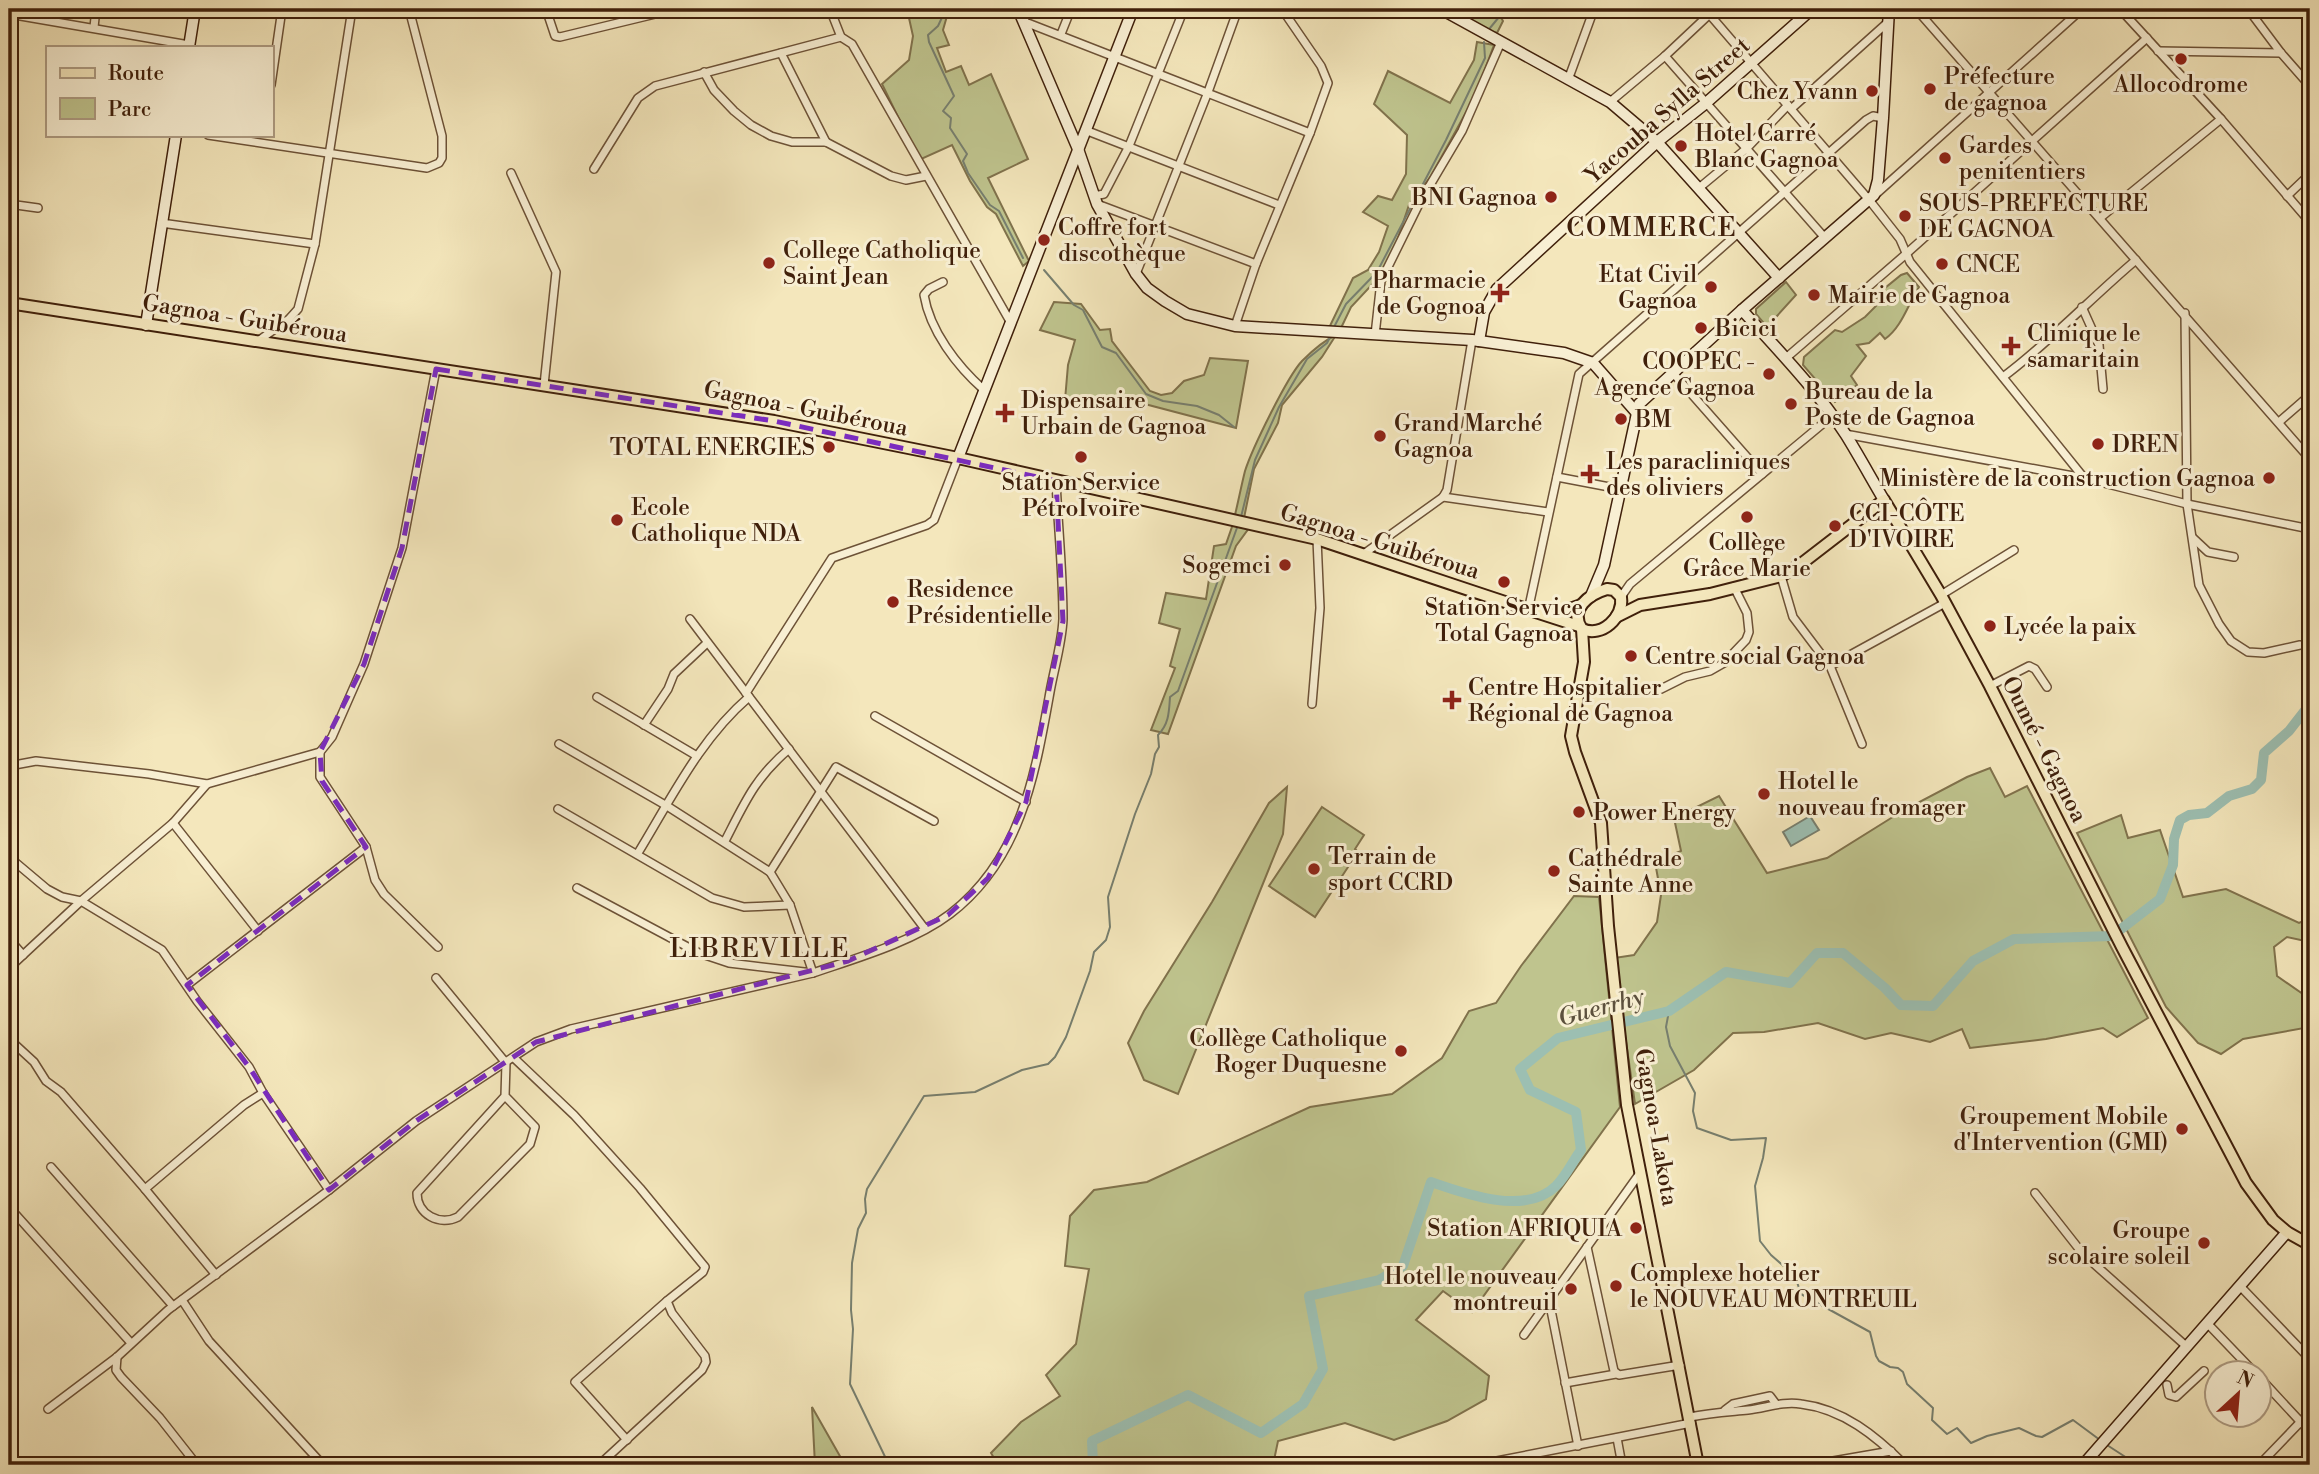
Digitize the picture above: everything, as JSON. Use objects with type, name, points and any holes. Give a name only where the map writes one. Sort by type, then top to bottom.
[{"type":"main road","name":"Gagnoa - Guibéroua","points":[[9,303],[766,419],[958,458],[1317,539],[1581,627]]},
{"type":"main road","points":[[1581,605],[1577,617],[1581,627],[1594,632],[1640,605],[1710,594],[1781,576],[1801,564],[1884,500]]},
{"type":"main road","name":"Oumé - Gagnoa","points":[[1884,500],[1943,599],[1990,686],[2106,916],[2246,1182],[2273,1220],[2287,1232],[2310,1245]]},
{"type":"main road","points":[[1547,617],[1581,605],[1597,592],[1616,592],[1640,605]]},
{"type":"main road","points":[[1612,621],[1622,607],[1616,592]]},
{"type":"main road","name":"Gagnoa-Lakota","points":[[1582,673],[1591,648],[1612,621]]},
{"type":"main road","name":"Gagnoa-Lakota","points":[[1581,627],[1584,646],[1582,673],[1571,736],[1574,752],[1601,823],[1627,1105],[1698,1465]]},
{"type":"street","points":[[94,27],[96,9]]},
{"type":"street","points":[[9,14],[189,46],[195,9]]},
{"type":"street","points":[[273,71],[282,9]]},
{"type":"street","points":[[258,341],[289,319],[298,309],[315,244],[352,9]]},
{"type":"street","points":[[214,136],[427,168],[439,163],[442,158],[442,136],[409,9]]},
{"type":"street","points":[[546,9],[552,32],[560,37],[676,9]]},
{"type":"street","points":[[830,9],[841,37],[852,44],[1011,323]]},
{"type":"street","points":[[1018,9],[1078,149],[1096,200],[1136,274],[1147,288],[1187,314],[1235,326],[1475,340],[1564,353],[1593,363],[1636,412]]},
{"type":"street","points":[[1061,34],[1071,9]]},
{"type":"street","points":[[638,853],[697,756],[720,724],[748,695],[832,558],[934,520],[1133,9]]},
{"type":"street","points":[[1096,200],[1104,194],[1129,146],[1184,9]]},
{"type":"street","points":[[1136,274],[1238,9]]},
{"type":"street","points":[[1441,9],[1610,102],[1657,142],[1779,278]]},
{"type":"street","points":[[1569,80],[1594,9]]},
{"type":"street","name":"Yacouba Sylla Street","points":[[1475,340],[1484,312],[1497,289],[1657,142],[1706,103],[1812,9]]},
{"type":"street","points":[[1872,198],[1877,187],[1884,118],[1889,9]]},
{"type":"street","points":[[1916,9],[2031,143],[2185,313],[2310,459]]},
{"type":"street","points":[[1591,596],[1604,565],[1639,404],[2082,9]]},
{"type":"street","points":[[2120,9],[2221,119],[2310,222]]},
{"type":"street","points":[[2248,9],[2310,86]]},
{"type":"street","points":[[1235,326],[1256,264],[1328,83],[1321,66],[1282,10]]},
{"type":"street","points":[[1610,102],[1713,12],[1751,62],[1872,198],[1900,239],[1906,254],[2084,478]]},
{"type":"street","points":[[1025,22],[1310,133]]},
{"type":"street","points":[[1699,188],[1887,23]]},
{"type":"street","points":[[594,169],[638,98],[646,91],[704,72],[841,37]]},
{"type":"street","points":[[1786,358],[2147,38]]},
{"type":"street","points":[[1375,335],[1381,281],[1416,208],[1462,131],[1501,42]]},
{"type":"street","points":[[2158,51],[2281,53]]},
{"type":"street","points":[[781,52],[826,142]]},
{"type":"street","points":[[1665,56],[1825,238]]},
{"type":"street","points":[[704,72],[714,90],[751,125],[792,142],[826,142],[891,176],[906,180],[926,176]]},
{"type":"street","points":[[1528,611],[1578,374],[1866,120],[1873,116],[1884,118]]},
{"type":"street","points":[[2100,218],[2221,119]]},
{"type":"street","points":[[1085,130],[1279,205]]},
{"type":"street","points":[[146,324],[176,136]]},
{"type":"street","points":[[263,144],[264,136]]},
{"type":"street","points":[[511,173],[556,272],[544,385]]},
{"type":"street","points":[[2287,196],[2310,174]]},
{"type":"street","points":[[1096,200],[1155,226],[1256,264]]},
{"type":"street","points":[[9,204],[38,208]]},
{"type":"street","points":[[161,223],[315,244]]},
{"type":"street","points":[[2003,377],[2030,357],[2082,307],[2137,260]]},
{"type":"street","points":[[943,282],[929,289],[924,295],[926,304],[946,345],[964,370],[984,390]]},
{"type":"street","points":[[2082,307],[2099,345],[2103,389]]},
{"type":"street","points":[[1742,310],[1786,358],[1832,416],[1884,500]]},
{"type":"street","points":[[2185,313],[2187,504],[2199,585],[2231,641],[2248,652],[2264,653],[2300,645]]},
{"type":"street","points":[[1365,553],[1443,497],[1450,480],[1475,340]]},
{"type":"street","points":[[9,766],[36,761],[149,774],[207,784],[320,752],[332,737],[364,664],[402,548],[436,369]]},
{"type":"street","points":[[1672,373],[1762,474]]},
{"type":"street","points":[[2279,422],[2306,403],[2310,395]]},
{"type":"street","points":[[1604,565],[1616,592],[1630,584],[1832,416]]},
{"type":"street","points":[[1845,434],[2084,478],[2187,504],[2310,529]]},
{"type":"street","points":[[1557,477],[1620,489]]},
{"type":"street","points":[[48,1409],[117,1357],[173,1306],[329,1190],[416,1121],[536,1042],[571,1029],[813,973],[925,929],[948,915],[988,878],[1018,825],[1026,802],[1045,721],[1063,621],[1056,481]]},
{"type":"street","points":[[1443,497],[1548,512]]},
{"type":"street","points":[[2192,537],[2208,552],[2234,557]]},
{"type":"street","points":[[1312,704],[1320,608],[1317,539]]},
{"type":"street","points":[[1830,666],[1943,599],[2014,550]]},
{"type":"street","points":[[1781,576],[1793,617],[1830,666],[1862,744]]},
{"type":"street","points":[[1661,689],[1724,663],[1746,640],[1749,632],[1747,613],[1734,587]]},
{"type":"street","points":[[690,619],[925,929]]},
{"type":"street","points":[[644,725],[668,689],[674,674],[707,643]]},
{"type":"street","points":[[1990,686],[2029,666],[2035,669],[2047,687]]},
{"type":"street","points":[[597,697],[697,756]]},
{"type":"street","points":[[875,716],[1026,802]]},
{"type":"street","points":[[559,744],[725,841],[770,872],[790,905],[813,973]]},
{"type":"street","points":[[725,841],[756,782],[768,766],[789,749]]},
{"type":"street","points":[[320,752],[320,777],[366,846],[375,880],[384,894],[438,947]]},
{"type":"street","points":[[770,872],[836,767],[934,821]]},
{"type":"street","points":[[9,968],[81,901],[173,822],[207,784]]},
{"type":"street","points":[[558,809],[712,898],[744,907],[790,905]]},
{"type":"street","points":[[173,822],[258,930]]},
{"type":"street","points":[[187,985],[366,846]]},
{"type":"street","points":[[9,857],[47,889],[62,897],[81,901],[162,950],[249,1067],[263,1093],[329,1190]]},
{"type":"street","points":[[577,888],[699,953],[729,962],[813,973]]},
{"type":"street","points":[[9,939],[23,955]]},
{"type":"street","points":[[436,978],[506,1063],[505,1096],[419,1188],[418,1203],[436,1220],[451,1221],[458,1217],[530,1144],[535,1127],[505,1096]]},
{"type":"street","points":[[9,1039],[34,1062],[46,1081],[61,1092],[216,1275]]},
{"type":"street","points":[[514,1058],[575,1115],[704,1263],[703,1272],[575,1382],[627,1440]]},
{"type":"street","points":[[145,1189],[244,1105],[263,1093]]},
{"type":"street","points":[[51,1167],[173,1306]]},
{"type":"street","points":[[1524,1335],[1642,1171]]},
{"type":"street","points":[[2035,1193],[2083,1254],[2186,1346]]},
{"type":"street","points":[[9,1207],[131,1343]]},
{"type":"street","points":[[2083,1465],[2163,1381],[2186,1346],[2287,1232]]},
{"type":"street","points":[[1587,1247],[1616,1374]]},
{"type":"street","points":[[2240,1286],[2310,1359]]},
{"type":"street","points":[[182,1300],[209,1341],[323,1465]]},
{"type":"street","points":[[1549,1300],[1578,1446]]},
{"type":"street","points":[[599,1465],[702,1370],[706,1362],[705,1356],[672,1313],[667,1301]]},
{"type":"street","points":[[2207,1323],[2240,1358]]},
{"type":"street","points":[[117,1357],[116,1370],[121,1377],[160,1418],[197,1465]]},
{"type":"street","points":[[1565,1383],[1680,1365]]},
{"type":"street","points":[[2163,1381],[2178,1386],[2179,1395],[2204,1371]]},
{"type":"street","points":[[2274,1394],[2310,1432]]},
{"type":"street","points":[[1476,1465],[1524,1461],[1725,1410],[1800,1404],[1839,1413],[1862,1427],[1905,1465]]},
{"type":"street","points":[[2262,1465],[2310,1412]]},
{"type":"street","points":[[1617,1438],[1622,1465]]},
{"type":"street","points":[[1810,1465],[1891,1451]]},
{"type":"highlighted area","points":[[436,369],[774,421],[1056,481],[1063,621],[1026,802],[988,878],[948,915],[848,961],[536,1042],[416,1121],[329,1190],[249,1067],[187,985],[366,847],[322,781],[320,752],[364,664],[402,548]]},
{"type":"green space","points":[[907,9],[949,9],[943,30],[949,45],[937,48],[946,72],[961,66],[969,85],[991,74],[1028,159],[988,178],[1029,261],[1023,266],[996,214],[987,207],[970,181],[952,145],[919,160],[882,84],[909,60],[913,36]]},
{"type":"green space","points":[[1458,9],[1496,9],[1503,21],[1497,33],[1482,29],[1454,15]]},
{"type":"green space","points":[[1477,42],[1494,45],[1475,96],[1431,176],[1409,205],[1395,247],[1381,275],[1351,307],[1341,328],[1328,330],[1353,278],[1368,270],[1379,252],[1388,226],[1363,212],[1378,196],[1392,200],[1406,174],[1407,135],[1374,104],[1388,71],[1450,103],[1474,60]]},
{"type":"green space","points":[[1907,273],[1919,287],[1904,315],[1885,339],[1880,333],[1869,343],[1857,345],[1866,356],[1851,376],[1857,385],[1835,402],[1803,365],[1804,357],[1835,330],[1842,332],[1865,317],[1882,300],[1874,297]]},
{"type":"green space","points":[[1786,282],[1796,295],[1767,327],[1756,314],[1756,309]]},
{"type":"green space","points":[[1054,302],[1081,304],[1100,330],[1110,329],[1112,341],[1150,391],[1161,395],[1172,393],[1184,381],[1204,375],[1210,358],[1248,361],[1236,428],[1137,402],[1133,408],[1065,400],[1068,365],[1075,340],[1040,330]]},
{"type":"green space","points":[[1336,335],[1322,357],[1282,405],[1278,423],[1254,469],[1244,518],[1234,519],[1245,471],[1279,397],[1302,361],[1318,346]]},
{"type":"green space","points":[[1233,524],[1249,528],[1236,546],[1168,734],[1151,730],[1175,668],[1170,666],[1180,629],[1159,623],[1166,593],[1206,599],[1214,546],[1226,544]]},
{"type":"green space","points":[[1990,768],[2005,797],[2027,786],[2148,1018],[2117,1037],[2103,1028],[2046,1039],[1970,1048],[1962,1029],[1930,1042],[1891,1033],[1865,1039],[1818,1023],[1764,1032],[1733,1033],[1694,1070],[1635,1104],[1614,958],[1634,955],[1657,922],[1661,895],[1655,862],[1681,851],[1674,818],[1719,796],[1767,873],[1827,858],[1904,810]]},
{"type":"green space","points":[[1287,787],[1283,834],[1178,1094],[1144,1080],[1128,1043],[1144,1011],[1212,902],[1269,803]]},
{"type":"green space","name":"Terrain de sport CCRD","points":[[1322,807],[1364,835],[1355,849],[1358,852],[1315,917],[1269,886]]},
{"type":"green space","points":[[2121,815],[2128,838],[2160,830],[2183,897],[2226,889],[2299,923],[2310,918],[2310,942],[2287,937],[2274,947],[2277,976],[2310,999],[2310,1027],[2243,1039],[2221,1054],[2198,1043],[2166,1007],[2077,833]]},
{"type":"green space","points":[[1574,896],[1599,897],[1620,1107],[1472,1312],[1443,1291],[1416,1320],[1489,1376],[1486,1399],[1447,1421],[1394,1440],[1345,1423],[1278,1441],[1273,1465],[998,1465],[991,1453],[1021,1422],[1060,1396],[1046,1375],[1076,1344],[1089,1269],[1065,1266],[1070,1216],[1094,1190],[1147,1182],[1310,1107],[1392,1094],[1442,1058],[1469,1011],[1496,1003]]},
{"type":"green space","points":[[812,1407],[845,1465],[815,1465]]},
{"type":"shaded area","points":[[1810,816],[1819,830],[1791,846],[1783,832]]},
{"type":"waterway","points":[[946,9],[938,26],[928,35],[954,96],[943,111],[951,118],[950,128],[967,154],[963,161],[968,173],[990,205],[999,211],[1023,258]]},
{"type":"waterway","points":[[1490,28],[1499,17],[1500,9]]},
{"type":"waterway","points":[[1333,329],[1346,304],[1377,272],[1446,140],[1485,58],[1484,42]]},
{"type":"waterway","points":[[1044,270],[1074,305],[1083,310],[1102,347],[1116,353],[1146,394],[1163,401],[1197,406],[1219,415],[1234,427]]},
{"type":"waterway","points":[[1241,517],[1255,460],[1279,407],[1307,359],[1327,343],[1330,337]]},
{"type":"waterway","points":[[889,1465],[850,1384],[852,1263],[858,1229],[866,1213],[867,1189],[924,1096],[975,1092],[1022,1070],[1048,1064],[1055,1057],[1066,1037],[1090,971],[1094,952],[1106,940],[1110,927],[1108,897],[1151,774],[1159,747],[1158,735],[1168,717],[1170,697],[1178,691],[1238,525]]},
{"type":"waterway","name":"Guerrhy","points":[[1093,1465],[1092,1441],[1188,1395],[1261,1433],[1303,1404],[1323,1369],[1309,1296],[1379,1280],[1403,1266],[1431,1182],[1495,1200],[1512,1201],[1529,1200],[1556,1186],[1581,1150],[1576,1112],[1530,1090],[1520,1069],[1558,1038],[1669,1011],[1726,972],[1790,983],[1817,953],[1843,953],[1901,1005],[1933,1006],[1973,961],[2014,939],[2112,936],[2160,899],[2173,865],[2174,839],[2180,820],[2189,815],[2207,813],[2229,796],[2252,789],[2261,780],[2264,753],[2289,731],[2310,704]]},
{"type":"waterway","points":[[1669,1011],[1666,1027],[1670,1046],[1695,1093],[1693,1111],[1697,1128],[1731,1140],[1766,1138],[1755,1186],[1760,1241],[1771,1255],[1795,1276],[1801,1294],[1870,1332],[1879,1361],[1903,1372],[1907,1384],[1933,1408],[1932,1420],[1947,1434],[1957,1428],[1971,1443],[2019,1428],[2042,1437],[2073,1420],[2100,1440]]},
{"type":"waterway","points":[[2107,1445],[2134,1465]]},
{"type":"place","name":"Allocodrome","points":[[2181,59]]},
{"type":"place","name":"Préfecture de gagnoa","points":[[1930,89]]},
{"type":"place","name":"Chez Yvann","points":[[1872,91]]},
{"type":"place","name":"Hotel Carré Blanc Gagnoa","points":[[1681,146]]},
{"type":"place","name":"Gardes penitentiers","points":[[1945,158]]},
{"type":"place","name":"BNI Gagnoa","points":[[1551,197]]},
{"type":"place","name":"SOUS-PREFECTURE DE GAGNOA","points":[[1905,216]]},
{"type":"place","name":"Coffre fort discothèque","points":[[1044,240]]},
{"type":"place","name":"College Catholique Saint Jean","points":[[769,263]]},
{"type":"place","name":"CNCE","points":[[1942,264]]},
{"type":"place","name":"Etat Civil Gagnoa","points":[[1711,287]]},
{"type":"place","name":"Pharmacie de Gognoa","points":[[1500,293]]},
{"type":"place","name":"Mairie de Gagnoa","points":[[1814,295]]},
{"type":"place","name":"Bicici","points":[[1701,328]]},
{"type":"place","name":"Clinique le samaritain","points":[[2011,346]]},
{"type":"place","name":"COOPEC - Agence Gagnoa","points":[[1769,374]]},
{"type":"place","name":"Bureau de la Poste de Gagnoa","points":[[1791,404]]},
{"type":"place","name":"Dispensaire Urbain de Gagnoa","points":[[1005,413]]},
{"type":"place","name":"BM","points":[[1621,419]]},
{"type":"place","name":"Grand Marché Gagnoa","points":[[1380,436]]},
{"type":"place","name":"DREN","points":[[2098,444]]},
{"type":"place","name":"TOTAL ENERGIES","points":[[829,447]]},
{"type":"place","name":"Station Service PétroIvoire","points":[[1081,457]]},
{"type":"place","name":"Les paracliniques des oliviers","points":[[1590,474]]},
{"type":"place","name":"Ministère de la construction Gagnoa","points":[[2269,478]]},
{"type":"place","name":"Collège Grâce Marie","points":[[1747,517]]},
{"type":"place","name":"Ecole Catholique NDA","points":[[617,520]]},
{"type":"place","name":"CCI-CÔTE D'IVOIRE","points":[[1835,526]]},
{"type":"place","name":"Sogemci","points":[[1285,565]]},
{"type":"place","name":"Station Service Total Gagnoa","points":[[1504,582]]},
{"type":"place","name":"Residence Présidentielle","points":[[893,602]]},
{"type":"place","name":"Lycée la paix","points":[[1990,626]]},
{"type":"place","name":"Centre social Gagnoa","points":[[1631,656]]},
{"type":"place","name":"Centre Hospitalier Régional de Gagnoa","points":[[1452,700]]},
{"type":"place","name":"Hotel le nouveau fromager","points":[[1764,794]]},
{"type":"place","name":"Power Energy","points":[[1579,812]]},
{"type":"place","name":"Terrain de sport CCRD","points":[[1314,869]]},
{"type":"place","name":"Cathédrale Sainte Anne","points":[[1554,871]]},
{"type":"place","name":"Collège Catholique Roger Duquesne","points":[[1401,1051]]},
{"type":"place","name":"Groupement Mobile d'Intervention (GMI)","points":[[2182,1129]]},
{"type":"place","name":"Station AFRIQUIA","points":[[1636,1228]]},
{"type":"place","name":"Groupe scolaire soleil","points":[[2204,1243]]},
{"type":"place","name":"Complexe hotelier le NOUVEAU MONTREUIL","points":[[1616,1286]]},
{"type":"place","name":"Hotel le nouveau montreuil","points":[[1571,1289]]},
{"type":"district","name":"COMMERCE","points":[[1652,227]]},
{"type":"district","name":"LIBREVILLE","points":[[760,948]]}]
